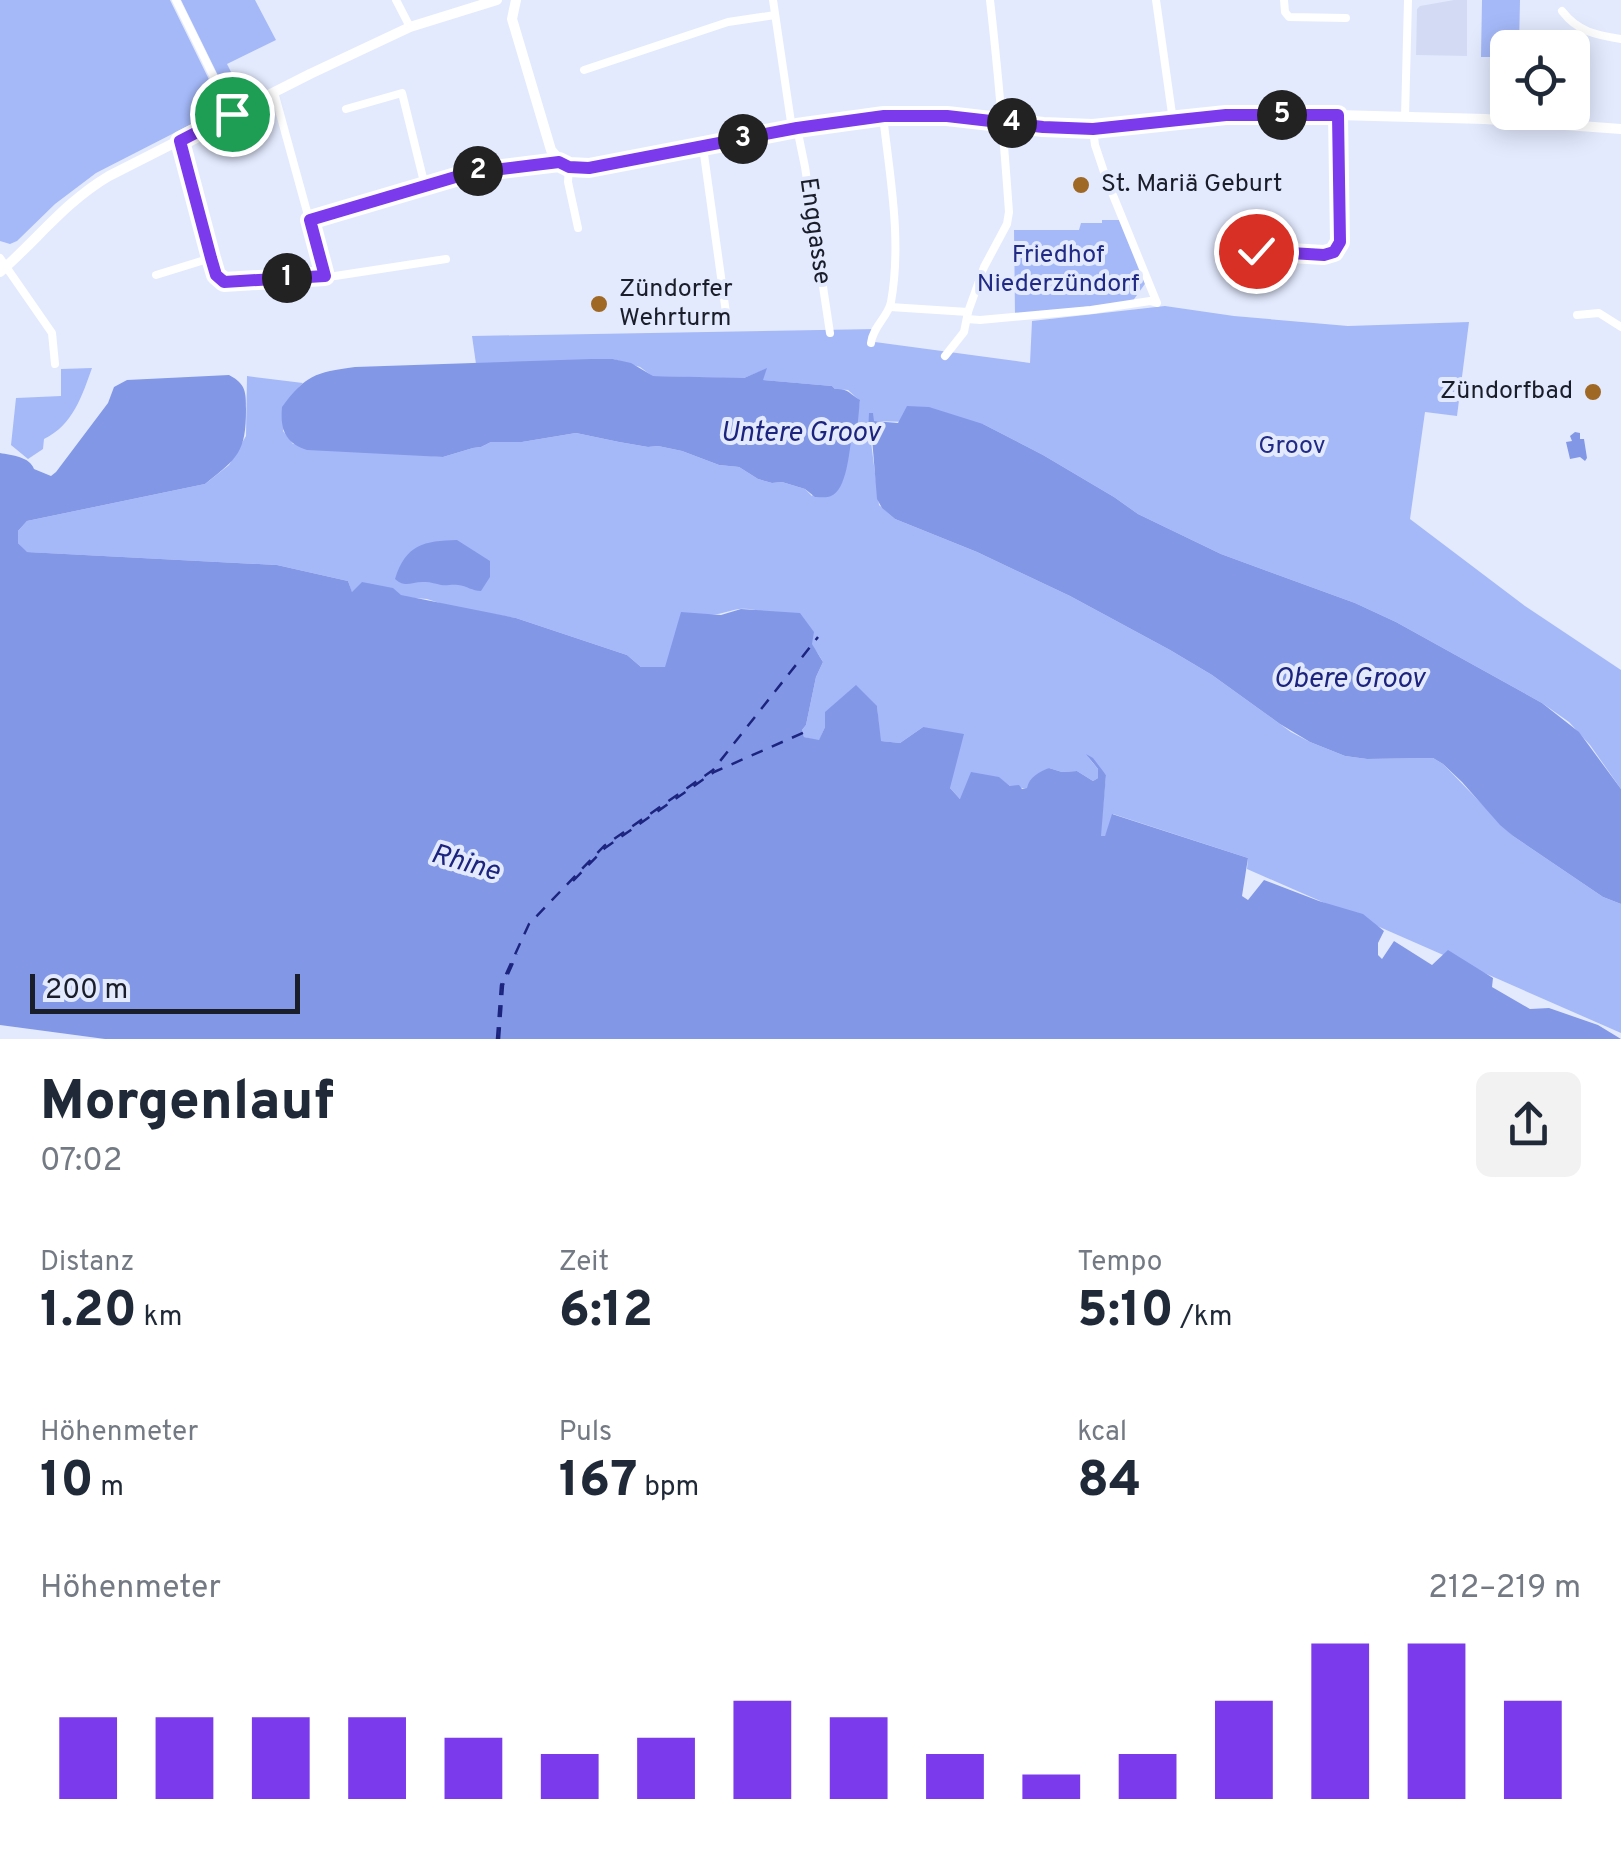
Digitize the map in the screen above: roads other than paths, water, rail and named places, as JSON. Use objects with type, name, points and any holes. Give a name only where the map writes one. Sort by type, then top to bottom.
[{"type":"main road","points":[[2,265],[86,190],[274,92],[410,27],[497,0]]},
{"type":"main road","points":[[516,0],[512,18],[548,142],[564,164],[589,168],[884,116],[938,116],[1093,129],[1226,115],[1338,115],[1484,119],[1621,130]]},
{"type":"main road","points":[[483,4],[503,10],[512,18]]},
{"type":"street","points":[[176,0],[232,114]]},
{"type":"street","points":[[396,0],[410,27]]},
{"type":"street","name":"Enggasse","points":[[773,0],[794,129],[805,167],[830,333]]},
{"type":"street","points":[[945,356],[964,332],[984,267],[1007,224],[1009,212],[990,0]]},
{"type":"street","points":[[1156,0],[1173,122]]},
{"type":"street","points":[[1284,0],[1289,17],[1346,18]]},
{"type":"street","points":[[1405,118],[1408,0]]},
{"type":"street","points":[[1562,11],[1581,30],[1621,39]]},
{"type":"street","points":[[584,70],[728,22],[775,14]]},
{"type":"street","points":[[274,92],[325,276]]},
{"type":"street","points":[[346,109],[402,92],[425,186]]},
{"type":"street","points":[[1256,251],[1324,255],[1334,252],[1340,242],[1338,115]]},
{"type":"street","points":[[871,343],[890,307],[895,270],[896,233],[884,116]]},
{"type":"street","points":[[890,307],[980,320],[1158,303],[1106,178],[1093,129]]},
{"type":"street","points":[[180,141],[216,275],[224,282],[325,276],[446,260]]},
{"type":"street","points":[[703,147],[726,314]]},
{"type":"street","points":[[310,220],[469,173],[564,164],[578,228]]},
{"type":"street","points":[[156,275],[211,258]]},
{"type":"street","points":[[2,265],[52,334],[55,364]]},
{"type":"street","points":[[1577,315],[1599,313],[1621,327]]},
{"type":"water","name":"Untere Groov","points":[[613,359],[631,363],[653,376],[744,378],[767,368],[763,380],[846,390],[860,400],[857,431],[852,436],[841,486],[830,497],[815,497],[805,489],[758,479],[739,467],[719,465],[682,451],[576,433],[522,442],[491,442],[443,457],[307,450],[289,439],[283,428],[282,407],[290,397],[312,377],[330,371]]},
{"type":"water","name":"Rhine","points":[[229,375],[242,385],[245,393],[242,445],[232,460],[205,484],[27,521],[18,531],[18,543],[27,552],[277,565],[348,581],[352,592],[362,582],[393,588],[401,595],[516,618],[627,655],[641,667],[665,667],[681,612],[721,615],[741,609],[800,613],[814,632],[812,644],[823,662],[802,730],[804,737],[819,740],[825,727],[825,712],[856,685],[877,706],[881,741],[900,743],[923,727],[964,734],[950,788],[960,799],[971,772],[999,777],[1022,789],[1035,775],[1049,768],[1077,771],[1093,781],[1098,778],[1098,769],[1086,754],[1106,775],[1101,836],[1105,836],[1112,814],[1248,858],[1242,896],[1248,900],[1264,880],[1363,914],[1384,931],[1378,943],[1382,959],[1394,941],[1432,965],[1448,950],[1493,978],[1492,987],[1530,1009],[1549,1008],[1598,1025],[1621,1039],[105,1039],[0,1025],[0,453],[25,459],[34,469],[51,476],[108,403],[114,387],[127,380]]},
{"type":"water","name":"Obere Groov","points":[[907,406],[929,407],[983,424],[1043,455],[1138,514],[1221,554],[1396,622],[1542,703],[1579,732],[1621,789],[1621,904],[1603,897],[1513,836],[1462,782],[1433,758],[1367,759],[1345,756],[1310,742],[1212,675],[1070,596],[895,519],[877,499],[869,413],[873,413],[874,421],[898,423]]},
{"type":"water","points":[[1575,432],[1584,439],[1585,461],[1580,457],[1570,459],[1566,442],[1572,441],[1570,436]]},
{"type":"water","points":[[457,540],[490,561],[490,577],[481,591],[427,582],[406,584],[395,579],[405,558],[418,547]]},
{"type":"place","name":"St. Mariä Geburt","points":[[1081,185]]},
{"type":"place","name":"Zündorfer Wehrturm","points":[[599,304]]},
{"type":"place","name":"Zündorfbad","points":[[1593,392]]},
{"type":"park label","name":"Friedhof Niederzündorf","points":[[1058,270]]},
{"type":"park label","name":"Groov","points":[[1292,447]]}]
